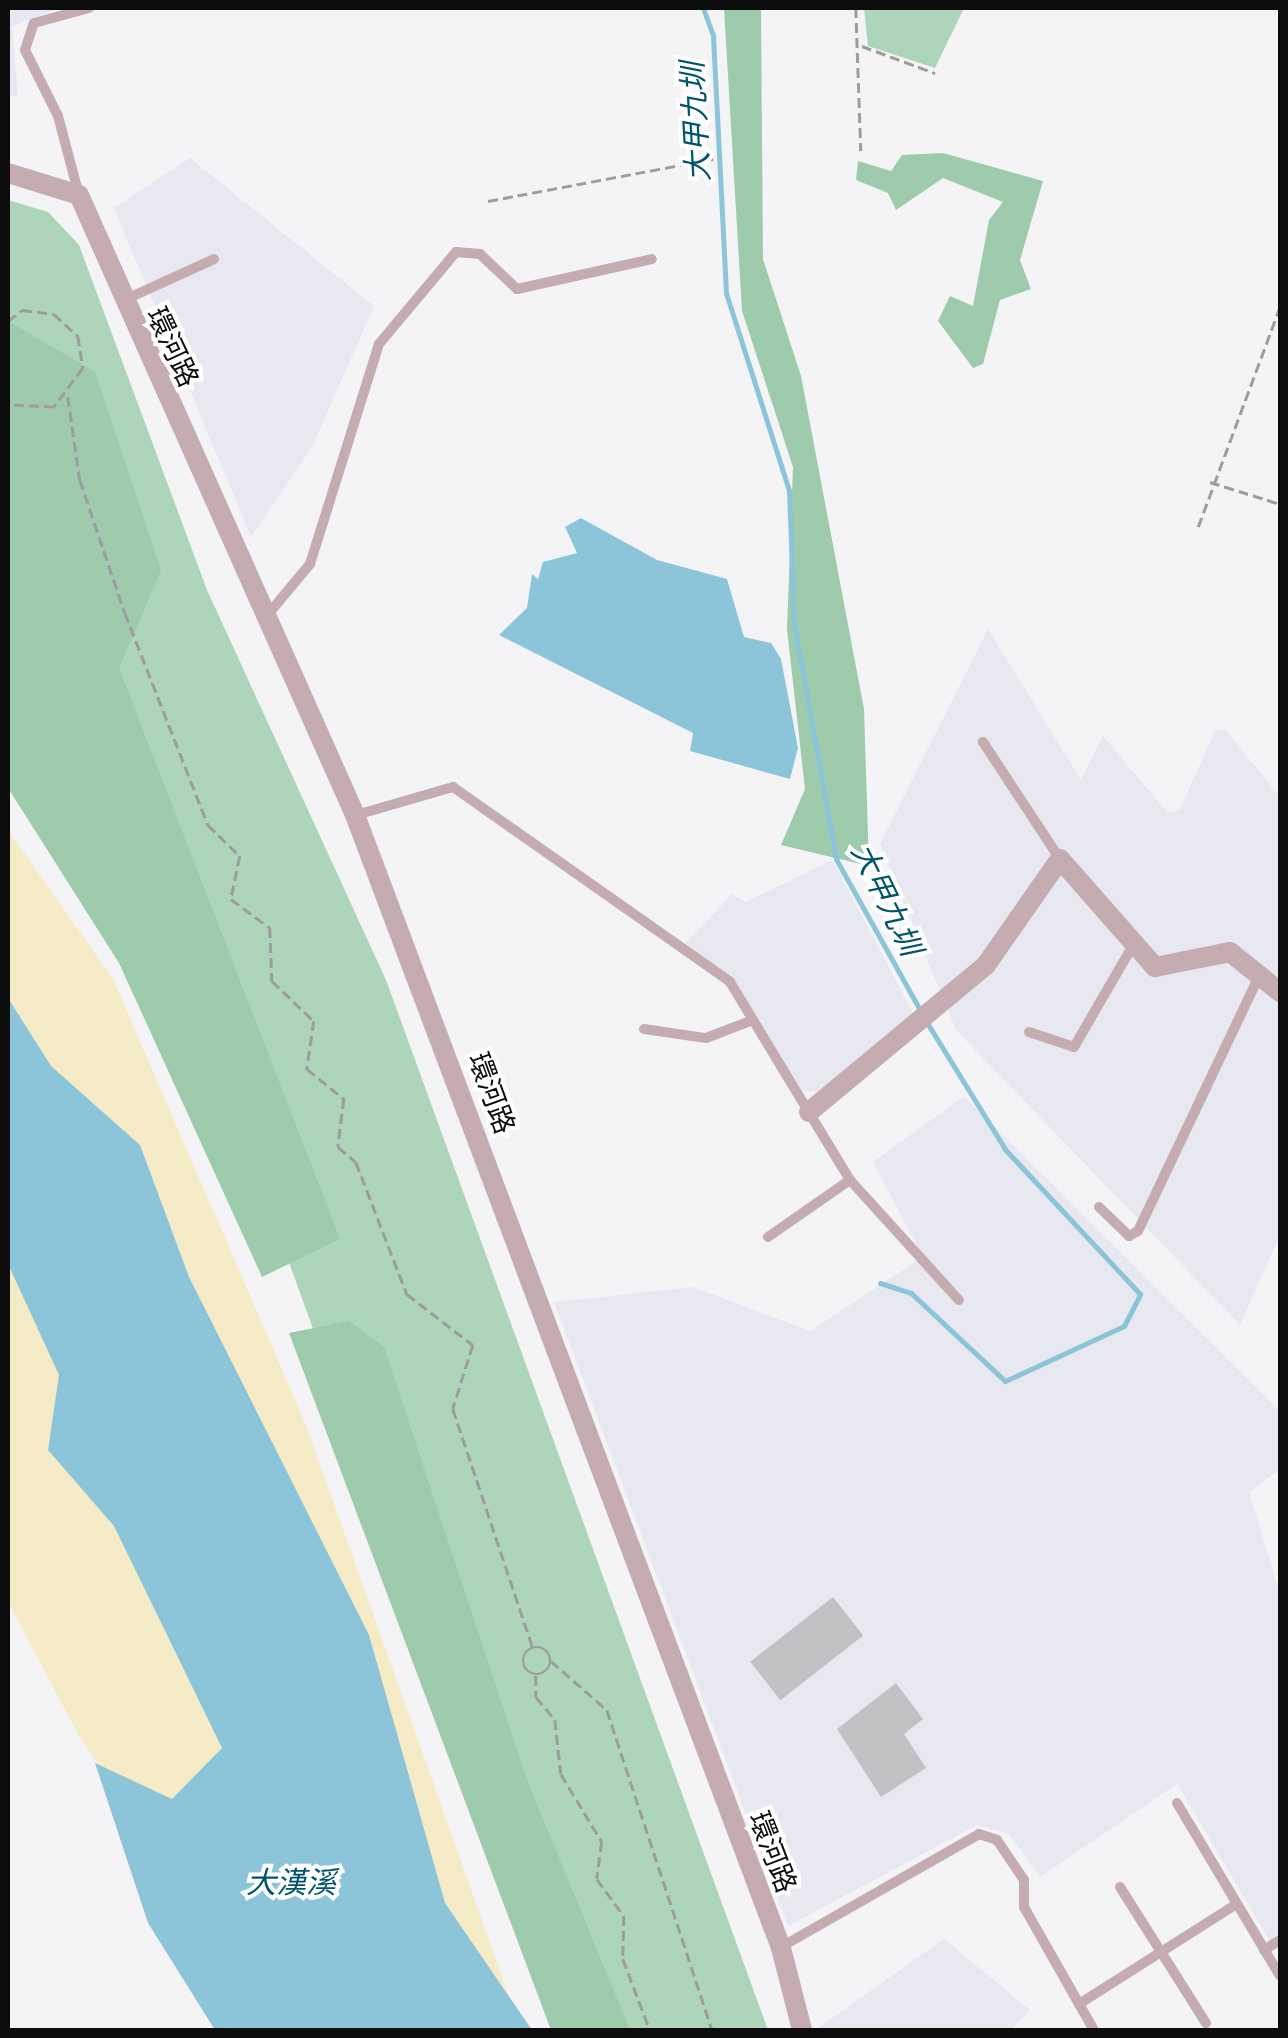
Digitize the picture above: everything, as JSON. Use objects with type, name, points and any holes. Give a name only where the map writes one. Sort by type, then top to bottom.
[{"type":"street","points":[[8,173],[79,196]]},
{"type":"street","name":"環河路","points":[[79,196],[121,302],[355,815],[780,1948],[802,2030]]},
{"type":"street","points":[[808,1112],[925,1022],[1018,927],[1060,860],[1132,947],[1156,967],[1230,952],[1280,992]]},
{"type":"lane","name":"環河路","points":[[79,196],[58,116],[25,50],[34,23],[90,8]]},
{"type":"lane","points":[[264,618],[310,564],[379,344],[456,252],[480,254],[516,289],[652,260]]},
{"type":"lane","points":[[121,302],[214,258]]},
{"type":"lane","points":[[983,742],[1060,860]]},
{"type":"lane","points":[[355,815],[454,786],[730,982],[850,1180],[959,1300]]},
{"type":"lane","points":[[1028,1032],[1074,1047],[1132,947]]},
{"type":"lane","points":[[1099,1207],[1128,1236],[1138,1231],[1260,974]]},
{"type":"lane","points":[[644,1029],[706,1038],[753,1020]]},
{"type":"lane","points":[[768,1238],[850,1180]]},
{"type":"lane","points":[[1178,1804],[1280,1976]]},
{"type":"lane","points":[[780,1948],[979,1834],[997,1840],[1024,1880],[1024,1907],[1094,2030]]},
{"type":"lane","points":[[1120,1887],[1206,2024]]},
{"type":"lane","points":[[1079,2004],[1162,1955],[1235,1905]]},
{"type":"lane","points":[[1264,1950],[1280,1940]]},
{"type":"path","points":[[856,8],[861,151]]},
{"type":"path","points":[[860,45],[936,73]]},
{"type":"path","points":[[488,201],[713,159]]},
{"type":"path","points":[[1198,527],[1210,482],[1280,306]]},
{"type":"path","points":[[8,315],[10,320],[38,310],[78,336],[83,368],[68,397],[80,480],[125,614],[208,825],[240,856],[231,898],[270,928],[272,982],[314,1020],[307,1069],[344,1099],[338,1147],[356,1162],[406,1294],[473,1345],[453,1409],[533,1648],[608,1710],[712,2030]]},
{"type":"path","points":[[8,406],[37,412],[68,397]]},
{"type":"path","points":[[1210,482],[1280,504]]},
{"type":"path","points":[[533,1648],[523,1664],[536,1676]]},
{"type":"path","points":[[551,1661],[536,1676],[536,1697],[555,1720],[561,1774],[602,1842],[597,1879],[624,1916],[624,1959],[650,2030]]},
{"type":"shaded area","points":[[8,8],[59,8],[12,26],[18,95],[8,97]]},
{"type":"shaded area","points":[[190,158],[374,306],[312,447],[251,537],[114,208]]},
{"type":"shaded area","points":[[988,629],[1081,780],[1103,736],[1167,812],[1179,811],[1215,731],[1225,729],[1280,797],[1280,1235],[1240,1325],[956,1030],[880,844]]},
{"type":"shaded area","points":[[832,860],[916,1018],[822,1091],[803,1091],[740,997],[685,944],[732,894],[746,902]]},
{"type":"shaded area","points":[[964,1096],[1280,1411],[1280,1469],[1249,1492],[1280,1594],[1280,1934],[1270,1941],[1177,1784],[1040,1877],[1009,1834],[977,1825],[788,1926],[554,1302],[693,1287],[810,1331],[923,1257],[873,1162]]},
{"type":"shaded area","points":[[944,1939],[1030,2010],[1011,2030],[815,2030]]},
{"type":"green space","points":[[724,8],[761,8],[763,259],[801,376],[864,709],[869,866],[781,845],[805,789],[787,629],[793,467],[742,311]]},
{"type":"green space","points":[[864,8],[964,8],[935,68],[868,46]]},
{"type":"green space","points":[[943,153],[1043,181],[1020,260],[1031,289],[1000,300],[983,364],[973,368],[938,321],[950,296],[973,306],[989,220],[1003,202],[943,178],[896,210],[888,193],[856,180],[858,161],[891,171],[902,155]]},
{"type":"green space","points":[[8,200],[48,212],[79,245],[207,590],[386,980],[768,2030],[591,2030],[374,1497],[154,890],[8,710]]},
{"type":"green space","points":[[8,321],[95,372],[161,570],[119,668],[340,1239],[262,1277],[119,963],[8,788]]},
{"type":"green space","points":[[349,1321],[384,1347],[527,1780],[630,2030],[551,2030],[289,1333]]},
{"type":"sand","name":"大漢溪","points":[[8,830],[113,979],[306,1425],[521,2030],[280,2030],[79,1736],[8,1602]]},
{"type":"water","points":[[581,518],[657,560],[727,579],[744,637],[771,643],[781,659],[798,748],[790,779],[690,751],[693,733],[499,635],[527,608],[532,574],[538,579],[543,562],[577,553],[565,527]]},
{"type":"water","name":"大漢溪","points":[[8,998],[51,1066],[140,1145],[189,1277],[369,1635],[445,1903],[532,2030],[215,2030],[148,1923],[95,1763],[172,1799],[222,1748],[114,1526],[48,1450],[59,1375],[8,1264]]},
{"type":"building","points":[[833,1597],[863,1636],[780,1700],[750,1662]]},
{"type":"building","points":[[896,1683],[923,1719],[904,1734],[926,1768],[881,1797],[837,1729]]},
{"type":"waterway","name":"大甲九圳","points":[[703,8],[713,36],[726,293],[789,491],[794,623],[836,859],[921,1012]]},
{"type":"waterway","name":"大甲九圳","points":[[880,1283],[911,1293],[1005,1381],[1124,1326],[1140,1294],[1005,1149],[926,1021]]}]
